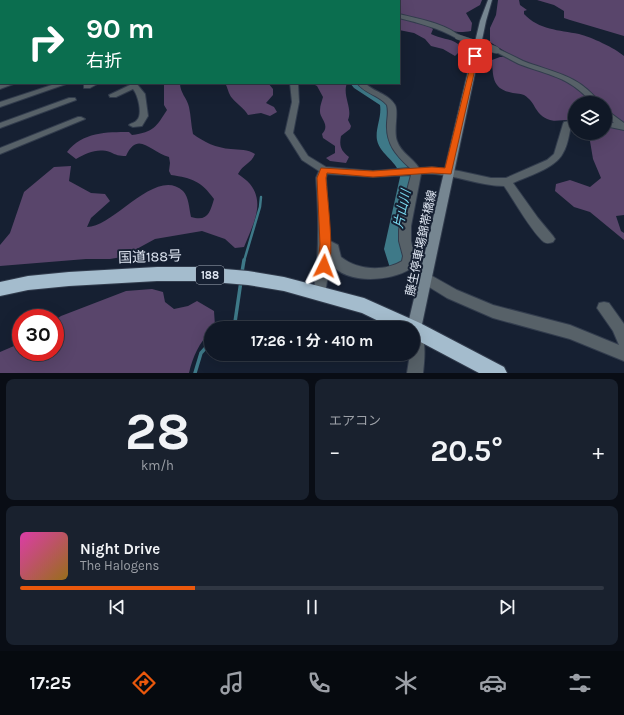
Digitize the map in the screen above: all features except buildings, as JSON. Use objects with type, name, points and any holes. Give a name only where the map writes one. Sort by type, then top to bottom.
[{"type":"highway","name":"国道188号","points":[[0,289],[28,283],[69,279],[157,274],[201,274],[248,278],[284,284],[364,306],[397,321]]},
{"type":"highway","name":"国道188号","points":[[420,332],[498,373]]},
{"type":"main road","name":"藤生停車場錦帯橋線","points":[[416,321],[448,172],[483,21],[490,0]]},
{"type":"street","points":[[400,16],[436,26],[458,37],[496,50],[521,62],[569,79],[584,89],[590,96]]},
{"type":"street","points":[[0,105],[62,84]]},
{"type":"street","points":[[87,86],[92,84]]},
{"type":"street","points":[[113,95],[133,84],[140,94],[144,116],[139,124],[133,125]]},
{"type":"street","points":[[294,84],[296,92],[294,114],[289,134],[305,158],[324,170],[373,174],[432,170],[448,172],[491,182],[507,182],[550,162],[557,156],[560,151],[568,124]]},
{"type":"street","points":[[363,84],[367,89],[387,101],[392,106],[392,143],[414,167],[410,172]]},
{"type":"street","points":[[0,126],[72,100]]},
{"type":"street","points":[[612,117],[624,127]]},
{"type":"street","points":[[0,151],[81,119]]},
{"type":"street","points":[[612,125],[624,127]]},
{"type":"street","points":[[319,294],[324,266],[325,244],[321,178],[324,170]]},
{"type":"street","points":[[325,244],[334,248],[335,260],[354,272],[383,274],[392,272],[406,265],[409,261],[409,254],[406,246],[404,231],[411,193],[416,180],[410,172]]},
{"type":"street","points":[[507,182],[534,221],[550,239]]},
{"type":"street","points":[[425,278],[452,294],[493,311],[570,332],[624,354]]},
{"type":"street","points":[[604,308],[618,326],[624,340]]},
{"type":"street","points":[[415,373],[417,361]]},
{"type":"shaded area","points":[[400,0],[482,0],[480,5],[466,13],[472,23],[471,31],[454,31],[431,23],[429,26],[433,29],[431,34],[458,44],[458,53],[455,56],[443,49],[431,46],[425,39],[414,33],[400,30]]},
{"type":"shaded area","points":[[498,0],[519,0],[520,5],[527,10],[524,11],[524,14],[536,23],[590,38],[609,46],[624,56],[624,215],[616,216],[621,231],[624,233],[624,240],[590,212],[574,207],[555,191],[556,184],[570,180],[590,187],[601,178],[593,159],[590,141],[612,140],[612,96],[568,96],[568,120],[552,121],[541,115],[524,95],[503,90],[494,80],[492,60],[500,57],[507,57],[509,54],[490,42],[490,28],[496,15]]},
{"type":"shaded area","points":[[537,0],[624,0],[624,36],[564,18],[564,11],[554,5]]},
{"type":"shaded area","points":[[164,84],[180,84],[181,90],[189,107],[193,134],[215,146],[246,150],[255,154],[238,174],[250,184],[257,199],[254,223],[244,247],[235,248],[225,239],[202,231],[155,239],[122,257],[0,266],[0,245],[10,233],[24,192],[54,167],[71,166],[69,181],[91,193],[105,194],[110,201],[91,218],[87,227],[98,224],[110,218],[148,191],[160,186],[172,185],[183,191],[188,200],[191,217],[205,217],[211,208],[214,199],[205,188],[196,181],[185,177],[171,175],[169,171],[169,157],[145,145],[135,144],[126,156],[119,156],[105,151],[96,151],[76,159],[67,152],[80,140],[95,134],[129,132],[132,135],[150,130],[157,125],[167,110],[164,105]]},
{"type":"shaded area","points":[[225,84],[269,84],[273,89],[273,95],[266,103],[274,107],[277,112],[270,116],[261,113],[248,115],[230,94]]},
{"type":"shaded area","points":[[313,84],[347,84],[346,93],[349,111],[348,120],[351,126],[350,129],[341,136],[340,143],[342,150],[349,157],[346,163],[330,161],[326,158],[335,153],[335,146],[323,138],[322,134],[325,124],[320,110],[323,97],[317,86]]},
{"type":"shaded area","points":[[152,289],[163,292],[165,302],[174,309],[188,306],[197,301],[214,311],[215,321],[204,321],[204,339],[192,361],[189,373],[0,373],[0,352],[12,347],[12,361],[64,361],[64,315],[126,291]]},
{"type":"waterway","name":"片山川","points":[[357,84],[386,104],[387,110],[384,139],[386,144],[407,169],[408,177],[393,249],[397,262]]},
{"type":"waterway","points":[[244,261],[260,207],[261,197]]},
{"type":"waterway","points":[[242,272],[244,260]]},
{"type":"waterway","points":[[235,321],[241,281]]},
{"type":"waterway","points":[[195,373],[201,353],[204,350]]},
{"type":"route","points":[[324,266],[325,244],[321,178],[324,170],[330,169],[373,174],[432,170],[448,172],[475,56]]}]
